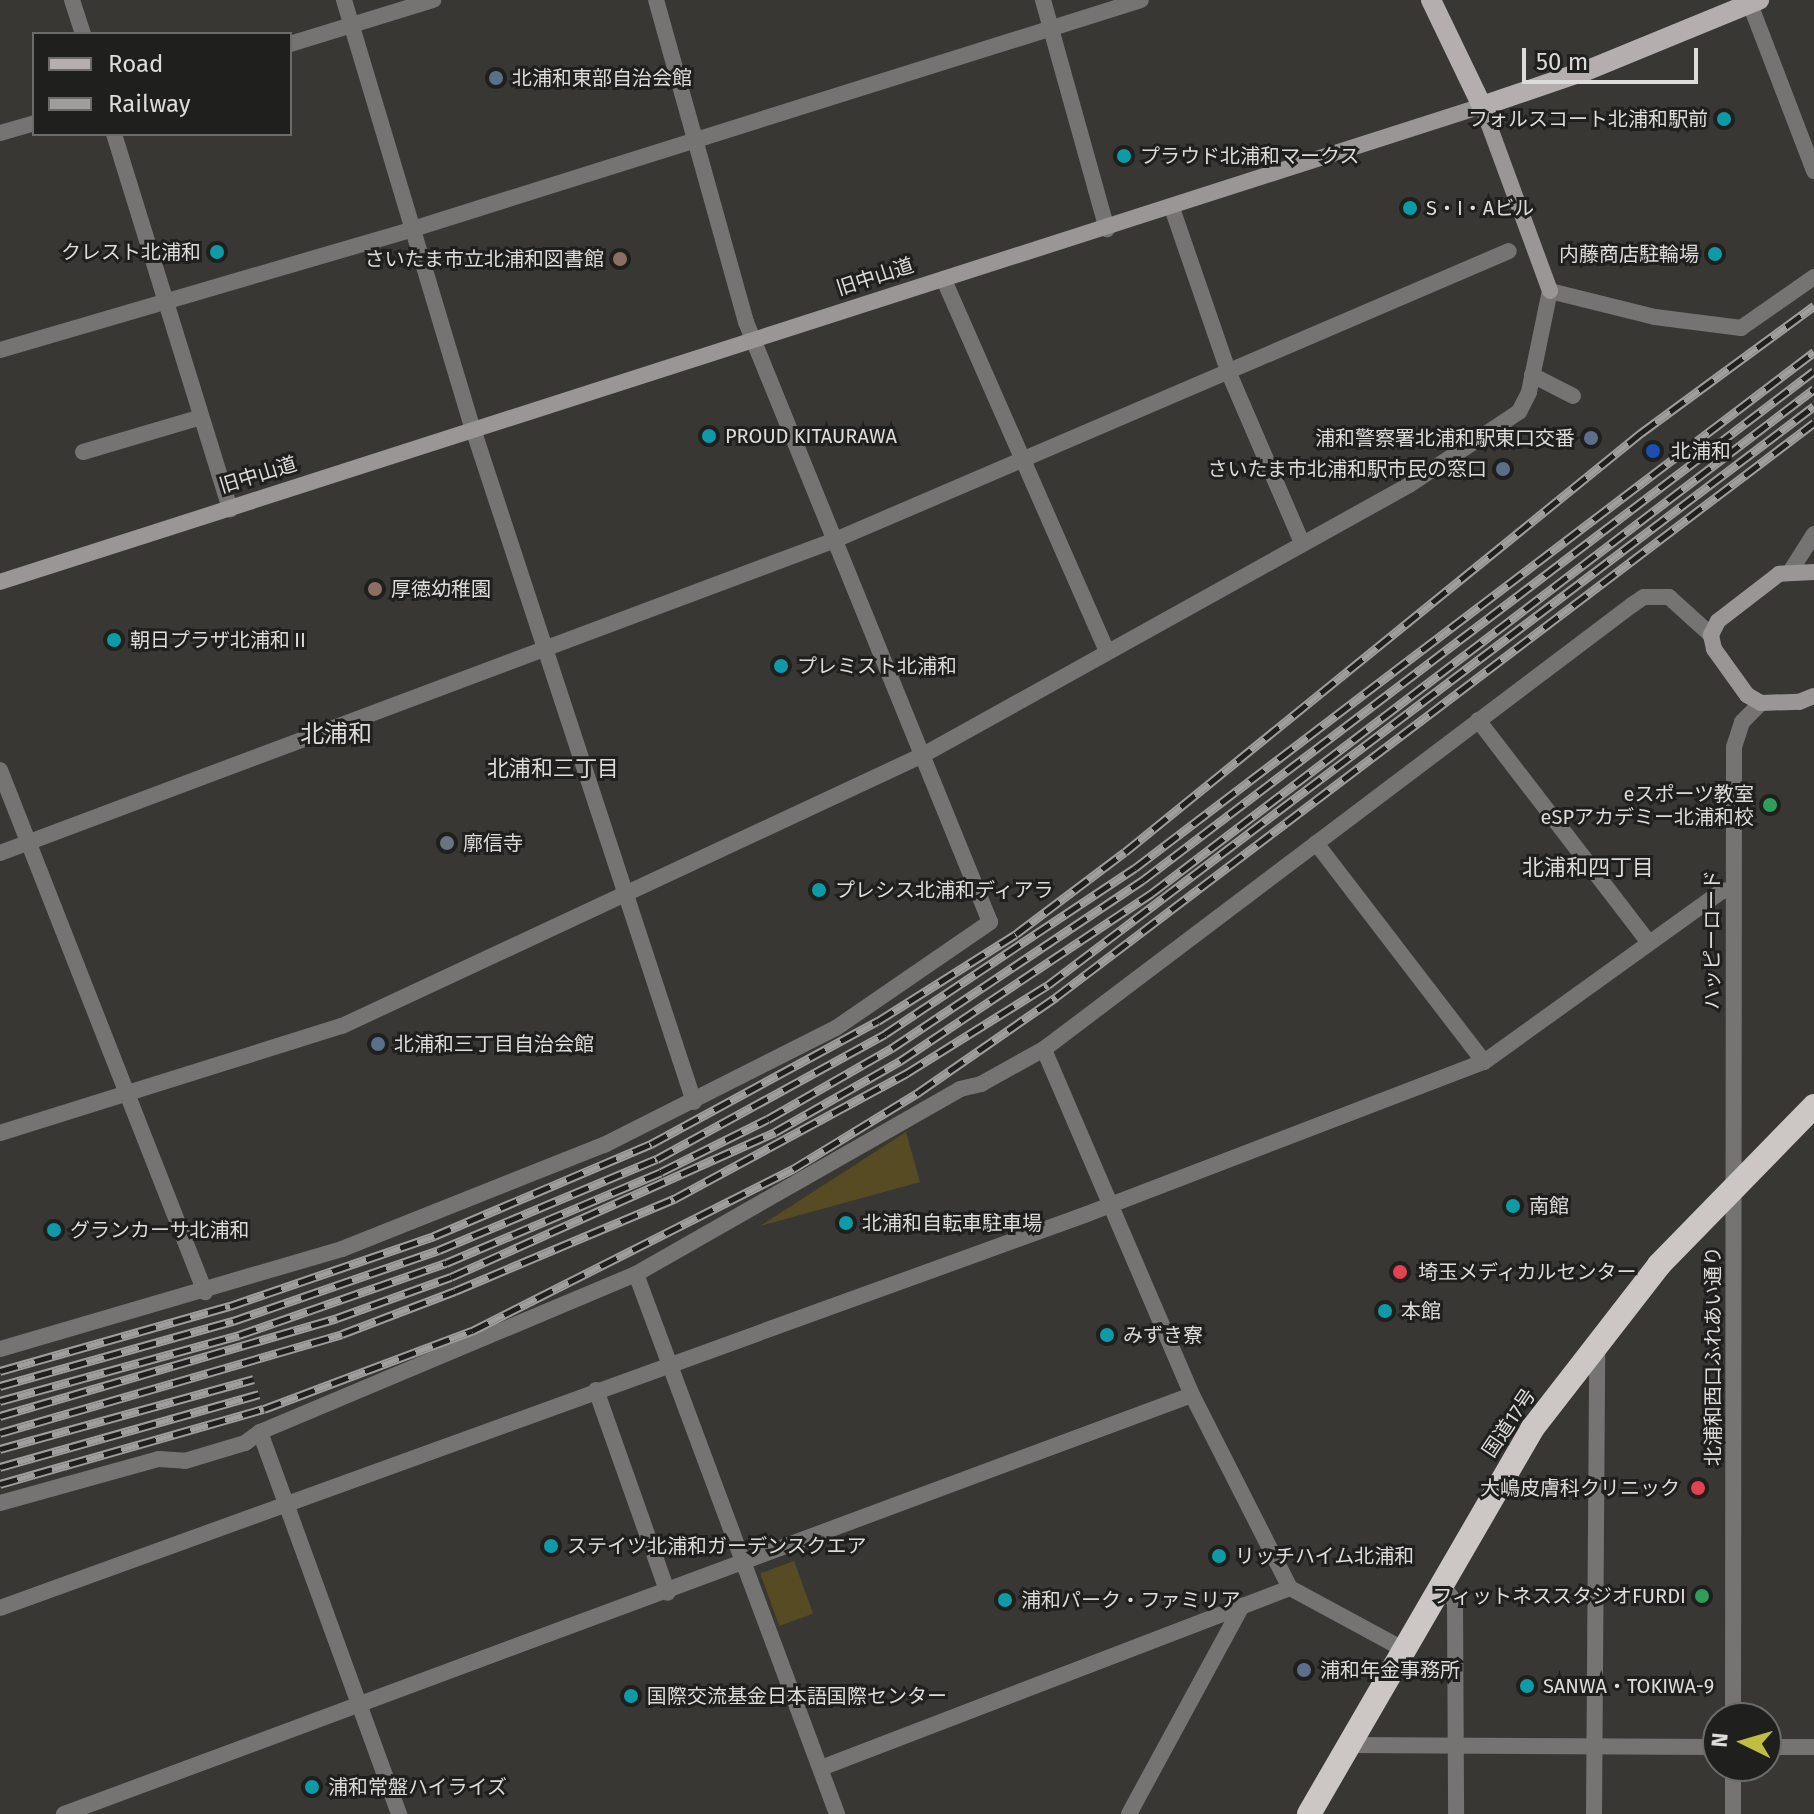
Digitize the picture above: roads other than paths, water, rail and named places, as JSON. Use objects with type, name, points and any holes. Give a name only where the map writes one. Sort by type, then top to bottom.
[{"type":"highway","name":"国道17号","points":[[1309,1814],[1401,1648],[1532,1429],[1597,1339],[1732,1186],[1814,1106]]},
{"type":"main road","points":[[1431,0],[1482,106],[1550,291]]},
{"type":"main road","name":"旧中山道","points":[[0,582],[1107,229],[1482,106],[1588,70],[1754,2]]},
{"type":"main road","points":[[1814,572],[1779,574],[1718,621],[1711,635],[1714,649],[1747,695],[1761,703],[1799,702],[1814,696]]},
{"type":"street","points":[[72,0],[82,32]]},
{"type":"street","points":[[344,0],[474,432],[694,1102]]},
{"type":"street","points":[[292,43],[433,0]]},
{"type":"street","points":[[0,1349],[205,1292],[420,1222],[694,1102],[836,1028],[990,922],[755,342],[656,0]]},
{"type":"street","points":[[1043,0],[1107,229]]},
{"type":"street","points":[[0,350],[413,229],[1141,0]]},
{"type":"street","points":[[1754,2],[1814,171]]},
{"type":"street","points":[[0,133],[32,124]]},
{"type":"street","points":[[115,136],[230,509]]},
{"type":"street","points":[[1172,208],[1228,371],[1302,543]]},
{"type":"street","points":[[0,853],[24,840],[545,652],[835,540],[1509,251]]},
{"type":"street","points":[[0,1133],[342,1026],[923,755],[1436,468],[1519,412],[1532,375],[1550,291],[1655,317],[1741,328],[1814,277]]},
{"type":"street","points":[[944,280],[1107,652]]},
{"type":"street","points":[[1532,375],[1573,396]]},
{"type":"street","points":[[83,452],[201,417]]},
{"type":"street","points":[[1790,572],[1814,534]]},
{"type":"street","points":[[0,1503],[159,1459],[185,1461],[245,1443],[260,1432],[636,1274],[960,1089],[981,1084],[1044,1049],[1644,597],[1669,597],[1711,635]]},
{"type":"street","name":"ハッピーロード","points":[[1732,1186],[1734,747],[1742,722],[1761,703]]},
{"type":"street","points":[[1478,720],[1649,943]]},
{"type":"street","points":[[0,770],[24,840],[129,1095],[205,1292]]},
{"type":"street","points":[[1316,843],[1484,1062]]},
{"type":"street","points":[[0,1608],[1107,1206],[1484,1062],[1722,891],[1731,890]]},
{"type":"street","points":[[1044,1049],[1107,1206],[1192,1395],[1290,1588],[1401,1648]]},
{"type":"street","name":"北浦和西口ふれあい通り","points":[[1732,1186],[1733,1702]]},
{"type":"street","points":[[636,1274],[740,1563],[837,1814]]},
{"type":"street","points":[[1594,1814],[1597,1339]]},
{"type":"street","points":[[596,1390],[668,1593]]},
{"type":"street","points":[[64,1814],[668,1593],[740,1563],[1192,1395]]},
{"type":"street","points":[[260,1432],[399,1814]]},
{"type":"street","points":[[1440,1582],[1455,1602],[1456,1814]]},
{"type":"street","points":[[821,1768],[1290,1588]]},
{"type":"street","points":[[1129,1814],[1242,1606]]},
{"type":"street","points":[[1346,1745],[1702,1747]]},
{"type":"street","points":[[1782,1747],[1814,1747]]},
{"type":"street","points":[[1733,1782],[1733,1814]]},
{"type":"railway","points":[[0,1371],[230,1306],[434,1236],[651,1144],[878,1021],[1016,934],[1125,852],[1641,433],[1814,306]]},
{"type":"railway","points":[[0,1386],[233,1321],[439,1250],[657,1159],[885,1034],[1135,868],[1814,352]]},
{"type":"railway","points":[[0,1401],[239,1335],[446,1263],[661,1172],[768,1119],[892,1048],[1143,880],[1814,371]]},
{"type":"railway","points":[[0,1416],[337,1318],[451,1277],[775,1132],[900,1061],[1152,893],[1814,389]]},
{"type":"railway","points":[[0,1433],[342,1334],[455,1291],[674,1199],[907,1073],[1048,985],[1814,406]]},
{"type":"railway","points":[[0,1484],[264,1409],[472,1331],[793,1169],[919,1092],[1056,997],[1814,423]]},
{"type":"railway","points":[[0,1449],[254,1379]]},
{"type":"railway","points":[[0,1467],[259,1394]]},
{"type":"place","name":"北浦和東部自治会館","points":[[496,78]]},
{"type":"place","name":"フォルスコート北浦和駅前","points":[[1724,119]]},
{"type":"place","name":"プラウド北浦和マークス","points":[[1124,156]]},
{"type":"place","name":"S・I・Aビル","points":[[1410,208]]},
{"type":"place","name":"クレスト北浦和","points":[[217,252]]},
{"type":"place","name":"内藤商店駐輪場","points":[[1715,254]]},
{"type":"place","name":"さいたま市立北浦和図書館","points":[[620,259]]},
{"type":"place","name":"PROUD KITAURAWA","points":[[709,436]]},
{"type":"place","name":"浦和警察署北浦和駅東口交番","points":[[1591,438]]},
{"type":"place","name":"北浦和","points":[[1653,451]]},
{"type":"place","name":"さいたま市北浦和駅市民の窓口","points":[[1503,469]]},
{"type":"place","name":"厚徳幼稚園","points":[[375,589]]},
{"type":"place","name":"朝日プラザ北浦和Ⅱ","points":[[114,640]]},
{"type":"place","name":"プレミスト北浦和","points":[[781,666]]},
{"type":"place","name":"eスポーツ教室 eSPアカデミー北浦和校","points":[[1770,805]]},
{"type":"place","name":"廓信寺","points":[[447,843]]},
{"type":"place","name":"プレシス北浦和ディアラ","points":[[819,890]]},
{"type":"place","name":"北浦和三丁目自治会館","points":[[378,1044]]},
{"type":"place","name":"南館","points":[[1513,1206]]},
{"type":"place","name":"北浦和自転車駐車場","points":[[846,1223]]},
{"type":"place","name":"グランカーサ北浦和","points":[[54,1230]]},
{"type":"place","name":"埼玉メディカルセンター","points":[[1400,1272]]},
{"type":"place","name":"本館","points":[[1385,1311]]},
{"type":"place","name":"みずき寮","points":[[1107,1335]]},
{"type":"place","name":"大嶋皮膚科クリニック","points":[[1698,1488]]},
{"type":"place","name":"ステイツ北浦和ガーデンスクエア","points":[[551,1546]]},
{"type":"place","name":"リッチハイム北浦和","points":[[1219,1556]]},
{"type":"place","name":"フィットネススタジオFURDI","points":[[1702,1596]]},
{"type":"place","name":"浦和パーク・ファミリア","points":[[1005,1600]]},
{"type":"place","name":"浦和年金事務所","points":[[1304,1670]]},
{"type":"place","name":"SANWA・TOKIWA-9","points":[[1527,1686]]},
{"type":"place","name":"国際交流基金日本語国際センター","points":[[631,1696]]},
{"type":"place","name":"浦和常盤ハイライズ","points":[[312,1787]]},
{"type":"district","name":"北浦和","points":[[336,735]]},
{"type":"district","name":"北浦和三丁目","points":[[553,769]]},
{"type":"district","name":"北浦和四丁目","points":[[1588,868]]}]
